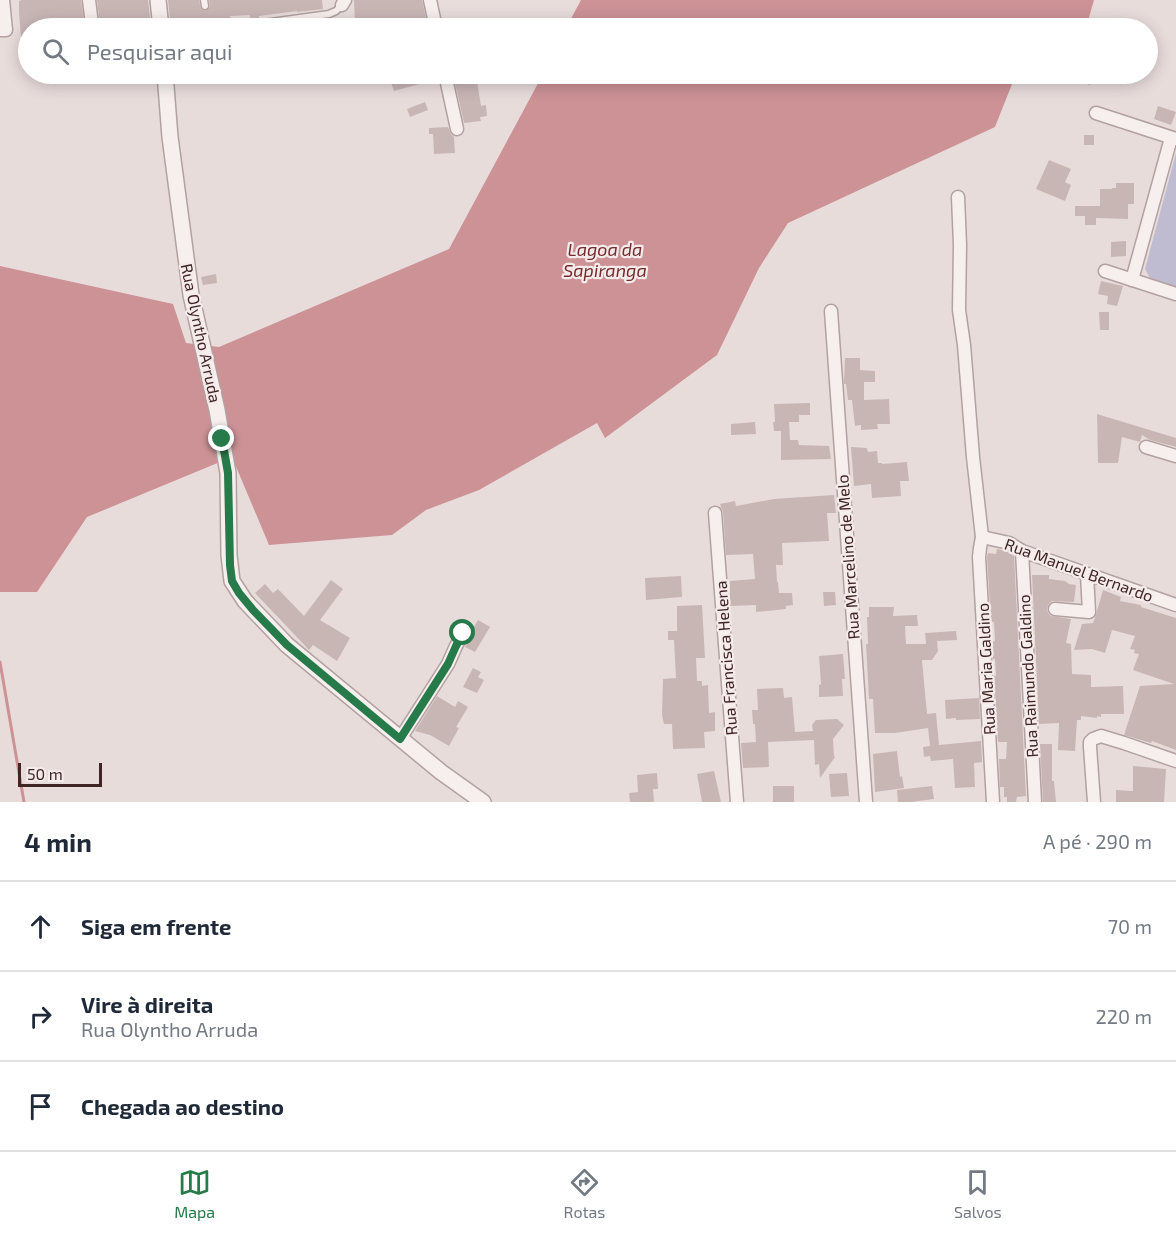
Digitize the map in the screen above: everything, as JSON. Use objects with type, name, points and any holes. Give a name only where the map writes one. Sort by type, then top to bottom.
[{"type":"street","points":[[3,0],[3,30]]},
{"type":"street","points":[[89,0],[91,18]]},
{"type":"street","points":[[158,0],[160,18]]},
{"type":"street","points":[[430,0],[434,18]]},
{"type":"street","name":"Rua Olyntho Arruda","points":[[166,84],[170,137],[190,295],[218,410],[228,473],[232,581],[253,610],[287,645],[441,772],[483,802]]},
{"type":"street","points":[[447,84],[457,129]]},
{"type":"street","points":[[1096,113],[1174,139],[1132,280]]},
{"type":"street","name":"Rua Maria Galdino","points":[[958,197],[959,310],[982,537],[979,557],[993,802]]},
{"type":"street","points":[[1105,271],[1176,294]]},
{"type":"street","name":"Rua Marcelino de Melo","points":[[831,311],[866,802]]},
{"type":"street","points":[[1146,447],[1176,456]]},
{"type":"street","name":"Rua Francisca Helena","points":[[715,513],[737,802]]},
{"type":"street","name":"Rua Manuel Bernardo","points":[[982,537],[1009,543],[1022,551],[1176,606]]},
{"type":"street","name":"Rua Raimundo Galdino","points":[[1022,551],[1035,802]]},
{"type":"street","points":[[1055,609],[1089,612],[1087,574]]},
{"type":"street","points":[[400,739],[448,664],[463,633]]},
{"type":"street","points":[[1094,802],[1090,742],[1097,736],[1176,761]]},
{"type":"lane","points":[[300,18],[329,14],[336,11],[343,2]]},
{"type":"shaded area","points":[[1176,153],[1176,287],[1150,278],[1145,269]]},
{"type":"water","points":[[581,0],[1094,0],[1089,18],[571,18]]},
{"type":"water","name":"Lagoa da Sapiranga","points":[[538,84],[1012,84],[995,127],[788,223],[759,268],[717,355],[605,438],[597,423],[479,490],[426,510],[392,535],[269,545],[232,457],[87,517],[37,592],[0,592],[0,266],[173,304],[186,343],[219,347],[449,249]]},
{"type":"building","points":[[81,0],[84,18],[19,18],[19,1]]},
{"type":"building","points":[[97,0],[148,0],[150,18],[99,18]]},
{"type":"building","points":[[168,0],[199,0],[201,9],[205,11],[210,7],[209,0],[322,0],[323,9],[259,16],[259,18],[250,18],[250,15],[230,16],[230,18],[170,18]]},
{"type":"building","points":[[354,0],[422,0],[426,18],[355,18]]},
{"type":"building","points":[[392,84],[420,84],[394,91]]},
{"type":"building","points":[[455,84],[477,84],[481,106],[486,105],[487,116],[480,117],[481,121],[464,123]]},
{"type":"building","points":[[425,102],[428,110],[410,117],[407,109]]},
{"type":"building","points":[[1158,106],[1176,112],[1171,125],[1154,119]]},
{"type":"building","points":[[448,127],[454,137],[455,153],[434,154],[433,134],[429,134],[429,128]]},
{"type":"building","points":[[1084,135],[1094,135],[1094,145],[1084,145]]},
{"type":"building","points":[[1049,160],[1071,169],[1065,182],[1071,185],[1065,201],[1036,189]]},
{"type":"building","points":[[1116,183],[1134,183],[1134,204],[1128,204],[1128,219],[1096,218],[1096,225],[1085,225],[1085,216],[1075,216],[1075,206],[1100,206],[1100,189],[1116,188]]},
{"type":"building","points":[[1126,241],[1126,256],[1111,257],[1111,242]]},
{"type":"building","points":[[216,274],[217,283],[203,285],[201,277]]},
{"type":"building","points":[[1101,281],[1123,286],[1117,306],[1107,304],[1108,296],[1098,294]]},
{"type":"building","points":[[1099,312],[1109,312],[1109,330],[1100,330]]},
{"type":"building","points":[[845,358],[860,358],[860,370],[875,371],[875,382],[864,382],[864,400],[889,399],[890,424],[877,424],[878,429],[861,430],[861,425],[855,426],[852,400],[848,400],[846,384],[844,384]]},
{"type":"building","points":[[810,403],[810,415],[799,415],[799,422],[789,422],[790,440],[798,440],[799,445],[829,446],[831,459],[781,460],[781,431],[774,431],[774,404]]},
{"type":"building","points":[[1097,414],[1176,438],[1176,447],[1150,440],[1142,435],[1140,442],[1122,437],[1118,463],[1098,463]]},
{"type":"building","points":[[755,422],[756,434],[731,435],[731,424]]},
{"type":"building","points":[[851,447],[867,448],[868,452],[877,451],[878,463],[907,462],[909,481],[900,481],[901,496],[872,498],[871,484],[854,486]]},
{"type":"building","points":[[834,495],[836,513],[827,513],[829,541],[782,543],[783,565],[776,565],[777,582],[779,593],[792,593],[793,605],[786,606],[786,609],[756,612],[756,605],[730,606],[730,581],[755,579],[753,554],[726,555],[723,512],[720,504],[735,501],[736,506],[774,499]]},
{"type":"building","points":[[997,549],[1014,556],[1026,796],[1017,797],[1016,802],[1007,802],[1007,797],[1004,797],[1004,787],[1000,787],[999,759],[1006,759],[1007,742],[998,742],[995,659],[993,659],[992,642],[995,641],[994,622],[991,622],[987,557],[988,553],[996,554]]},
{"type":"building","points":[[1032,575],[1049,575],[1049,579],[1076,585],[1074,602],[1052,601],[1047,609],[1051,616],[1071,619],[1066,643],[1071,644],[1072,674],[1091,675],[1091,687],[1123,686],[1124,714],[1101,714],[1101,717],[1097,716],[1097,718],[1081,716],[1081,720],[1077,720],[1075,751],[1058,750],[1059,723],[1039,724]]},
{"type":"building","points":[[681,576],[682,597],[646,600],[645,578]]},
{"type":"building","points":[[331,580],[343,589],[320,620],[350,638],[337,661],[313,645],[309,650],[255,593],[265,584],[273,593],[278,589],[304,616]]},
{"type":"building","points":[[1103,590],[1121,597],[1120,601],[1141,605],[1141,607],[1176,618],[1176,750],[1152,741],[1151,743],[1124,735],[1140,686],[1174,684],[1133,670],[1139,654],[1130,649],[1135,636],[1112,630],[1105,653],[1092,649],[1074,650],[1082,624],[1093,623]]},
{"type":"building","points":[[823,592],[835,592],[836,605],[824,606]]},
{"type":"building","points":[[702,605],[705,658],[696,658],[697,681],[702,681],[702,686],[708,685],[709,713],[715,712],[715,731],[704,732],[705,748],[673,749],[672,724],[664,724],[662,715],[663,679],[676,678],[674,640],[668,640],[668,631],[677,631],[677,606]]},
{"type":"building","points":[[869,607],[894,607],[893,616],[917,615],[918,626],[905,626],[906,644],[926,644],[925,633],[956,631],[957,640],[937,641],[938,651],[932,660],[922,660],[927,714],[936,713],[939,745],[981,741],[982,762],[974,763],[975,787],[955,788],[953,759],[931,761],[930,756],[924,757],[923,747],[930,746],[928,728],[895,733],[875,733],[873,699],[869,699],[866,644],[868,644]]},
{"type":"building","points":[[478,620],[490,627],[475,652],[465,647]]},
{"type":"building","points":[[843,654],[845,679],[842,679],[843,696],[819,697],[819,685],[821,684],[819,656]]},
{"type":"building","points":[[473,668],[481,672],[478,677],[484,680],[477,693],[463,687]]},
{"type":"building","points":[[783,688],[784,698],[792,697],[795,732],[813,731],[812,725],[816,720],[837,719],[844,725],[833,739],[835,757],[820,778],[819,764],[815,765],[814,740],[768,742],[769,767],[743,768],[741,743],[756,742],[752,710],[758,710],[757,689]]},
{"type":"building","points":[[437,696],[455,707],[458,701],[468,707],[456,727],[459,728],[449,746],[430,735],[415,731]]},
{"type":"building","points":[[979,698],[980,719],[946,719],[945,700]]},
{"type":"building","points":[[1040,744],[1052,744],[1052,781],[1054,781],[1056,802],[1043,802]]},
{"type":"building","points":[[897,751],[900,777],[902,776],[904,788],[875,792],[873,754]]},
{"type":"building","points":[[1133,766],[1166,769],[1164,802],[1116,802],[1116,790],[1133,791]]},
{"type":"building","points":[[714,771],[721,802],[702,802],[697,774]]},
{"type":"building","points":[[657,773],[658,789],[653,789],[654,802],[630,802],[629,793],[638,792],[637,775]]},
{"type":"building","points":[[847,773],[849,796],[831,797],[829,774]]},
{"type":"building","points":[[773,786],[794,786],[794,802],[773,802]]},
{"type":"building","points":[[932,786],[934,799],[898,802],[897,790]]},
{"type":"waterway","points":[[0,662],[24,802]]},
{"type":"route","points":[[222,439],[228,473],[231,576],[239,593],[287,645],[400,739],[448,664],[463,633]]}]
